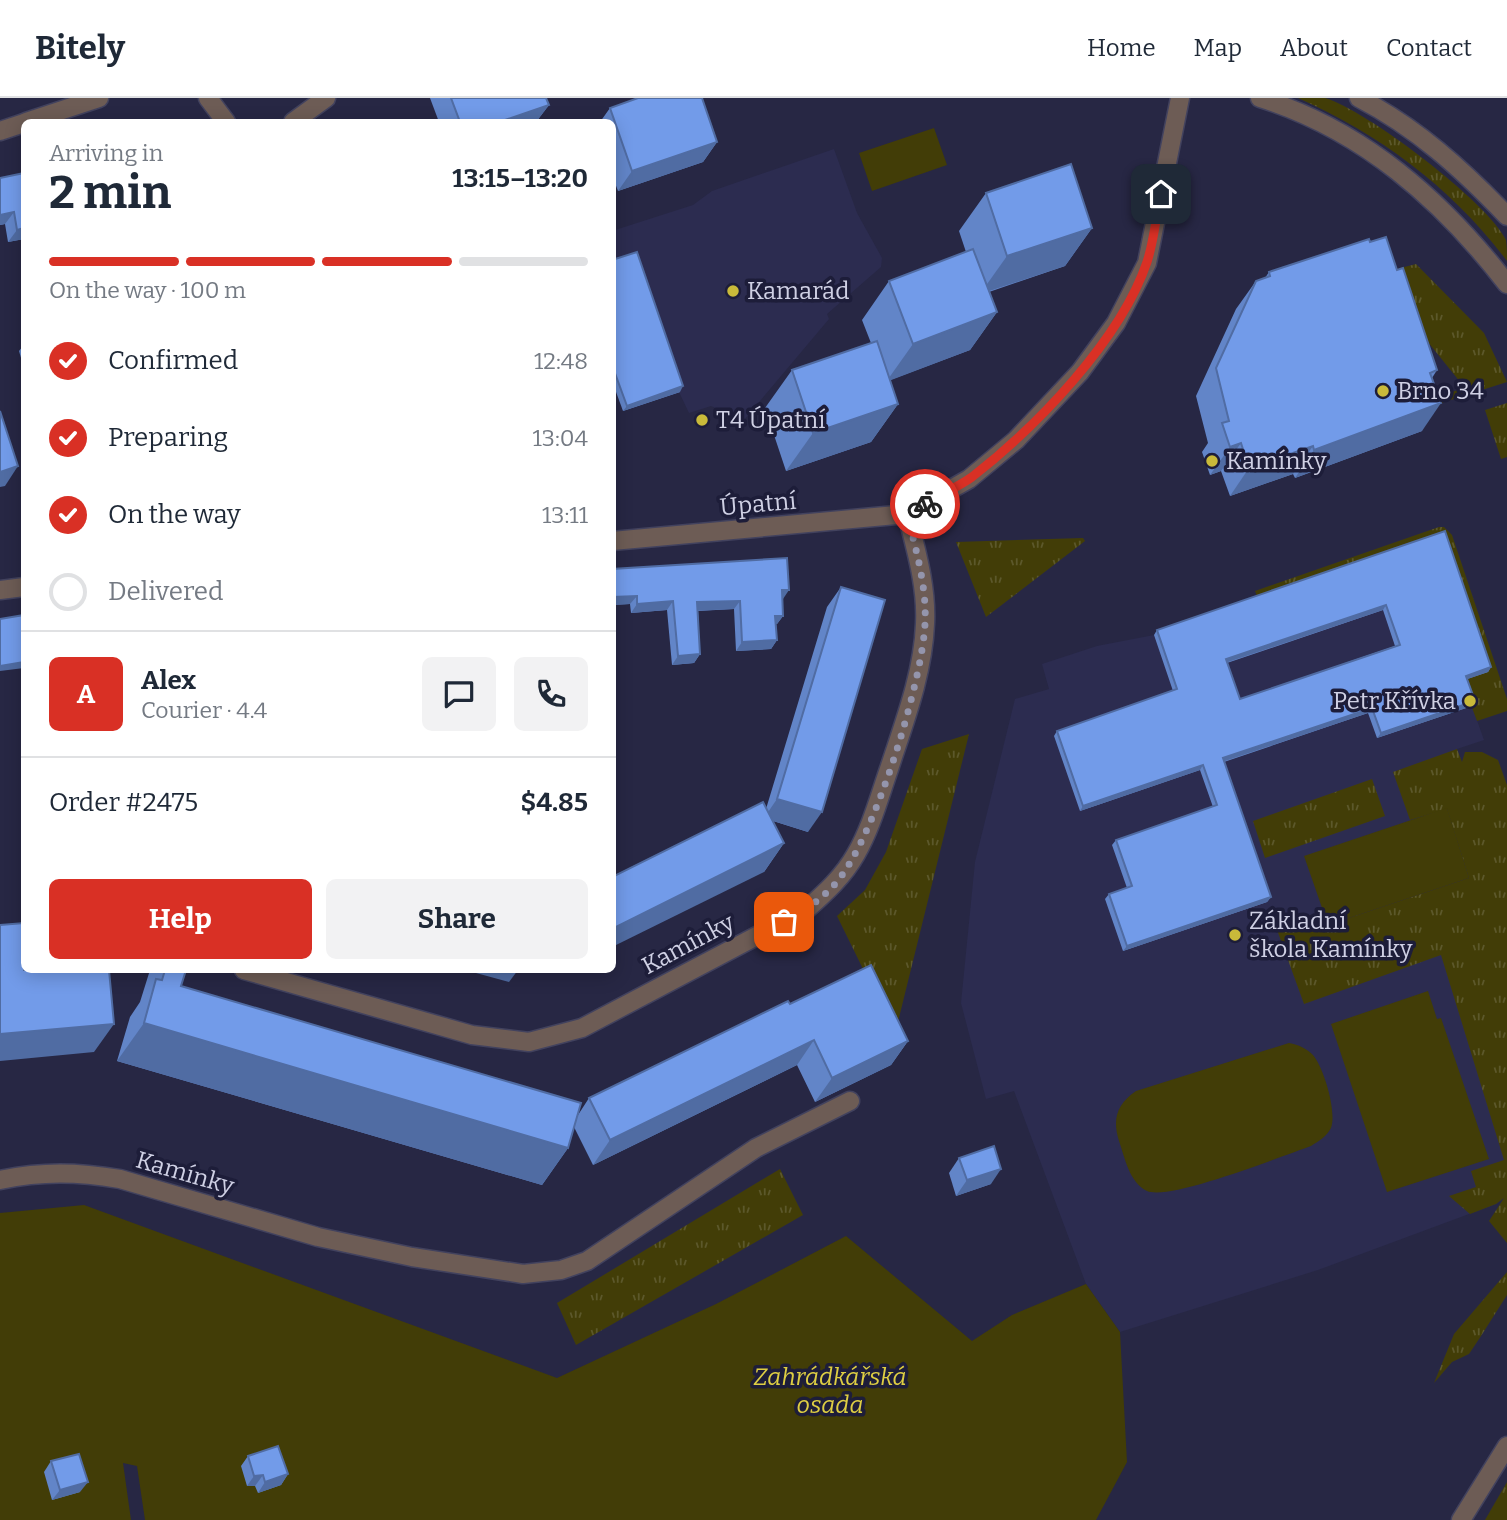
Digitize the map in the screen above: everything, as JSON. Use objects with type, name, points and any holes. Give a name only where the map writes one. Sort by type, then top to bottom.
[{"type":"street","points":[[37,119],[99,98]]},
{"type":"street","points":[[208,98],[224,119]]},
{"type":"street","points":[[297,119],[326,98]]},
{"type":"street","points":[[907,514],[969,479],[1016,440],[1080,372],[1116,323],[1147,263],[1181,98]]},
{"type":"street","points":[[1260,98],[1293,109],[1348,137],[1399,171],[1440,206],[1507,284]]},
{"type":"street","points":[[1359,98],[1426,139],[1471,177],[1507,216]]},
{"type":"street","points":[[0,131],[21,124]]},
{"type":"street","name":"Úpatní","points":[[616,541],[907,514]]},
{"type":"street","name":"Kamínky","points":[[255,973],[472,1035],[529,1042],[582,1028],[806,910],[835,884],[855,855],[870,825],[905,722],[918,670],[925,625],[925,592],[907,514]]},
{"type":"street","points":[[0,590],[21,587]]},
{"type":"street","name":"Kamínky","points":[[0,1180],[40,1173],[87,1173],[120,1179],[318,1237],[412,1257],[523,1274],[549,1272],[587,1261],[756,1148],[850,1101]]},
{"type":"street","points":[[1461,1520],[1507,1446]]},
{"type":"shaded area","name":"Kamarád","points":[[834,149],[857,213],[882,258],[881,267],[827,314],[829,319],[744,420],[711,406],[689,413],[679,392],[623,411],[616,390],[616,230],[693,205],[712,191]]},
{"type":"shaded area","name":"Základní škola Kamínky","points":[[1441,536],[1463,681],[1484,740],[1457,749],[1486,834],[1507,1191],[1496,1204],[1318,1270],[1120,1332],[1086,1284],[1014,1091],[986,1099],[961,1003],[975,862],[1015,699],[1049,689],[1042,664],[1097,646],[1154,635]]},
{"type":"green space","points":[[1298,98],[1325,98],[1344,106],[1424,159],[1495,224],[1506,240],[1507,261],[1463,210],[1413,166],[1358,129]]},
{"type":"green space","points":[[934,128],[947,165],[872,191],[859,153]]},
{"type":"green space","points":[[1416,264],[1484,333],[1507,382],[1438,404],[1435,397],[1465,388],[1423,336],[1389,271]]},
{"type":"green space","points":[[1507,403],[1507,457],[1501,459],[1485,410]]},
{"type":"green space","points":[[1444,527],[1452,535],[1507,699],[1507,711],[1477,721],[1462,681],[1441,537],[1258,599],[1255,591]]},
{"type":"green space","points":[[1083,538],[1085,541],[986,617],[956,542]]},
{"type":"green space","points":[[969,734],[895,1034],[837,916],[865,890],[886,852],[922,749]]},
{"type":"green space","points":[[1457,749],[1462,762],[1465,752],[1482,752],[1498,760],[1507,785],[1507,1243],[1489,1221],[1504,1198],[1470,1214],[1449,1196],[1476,1187],[1471,1171],[1504,1160],[1441,955],[1304,1004],[1276,927],[1323,911],[1328,925],[1469,878],[1447,809],[1410,820],[1393,772]]},
{"type":"green space","points":[[1372,779],[1385,816],[1265,858],[1253,821]]},
{"type":"green space","points":[[1447,808],[1469,878],[1328,925],[1304,856]]},
{"type":"green space","points":[[1428,991],[1437,1019],[1441,1018],[1489,1159],[1387,1192],[1331,1024]]},
{"type":"green space","points":[[1289,1043],[1302,1047],[1313,1055],[1321,1070],[1332,1112],[1331,1128],[1325,1136],[1311,1146],[1178,1190],[1147,1191],[1136,1182],[1126,1162],[1116,1126],[1116,1119],[1124,1101],[1136,1091]]},
{"type":"green space","points":[[780,1169],[803,1215],[576,1345],[557,1303]]},
{"type":"green space","name":"Zahrádkářská osada","points":[[84,1205],[557,1378],[716,1304],[846,1236],[972,1341],[1012,1315],[1086,1284],[1120,1332],[1127,1462],[1096,1520],[145,1520],[137,1466],[123,1463],[131,1520],[0,1520],[0,1213]]},
{"type":"green space","points":[[1507,1272],[1507,1295],[1481,1336],[1469,1354],[1452,1362],[1434,1383],[1454,1334]]},
{"type":"green space","points":[[1507,1482],[1507,1520],[1485,1520]]},
{"type":"building","points":[[451,98],[546,98],[549,105],[508,119],[459,119]]},
{"type":"building","points":[[638,98],[702,98],[717,142],[632,171],[610,108]]},
{"type":"building","points":[[1071,164],[1092,228],[1007,256],[986,193]]},
{"type":"building","points":[[21,174],[21,229],[17,230],[14,212],[0,215],[0,178]]},
{"type":"building","points":[[1386,237],[1397,270],[1403,268],[1437,370],[1430,373],[1441,403],[1314,450],[1313,446],[1249,468],[1241,443],[1230,447],[1222,423],[1229,421],[1216,368],[1256,281],[1270,276],[1269,272],[1369,239],[1370,242]]},
{"type":"building","points":[[973,249],[997,312],[913,344],[889,281]]},
{"type":"building","points":[[637,252],[683,386],[627,406],[616,376],[616,259]]},
{"type":"building","points":[[877,341],[898,404],[813,433],[792,370]]},
{"type":"building","points":[[0,411],[18,466],[0,472]]},
{"type":"building","points":[[1445,531],[1491,667],[1466,676],[1475,701],[1381,733],[1372,708],[1223,758],[1271,897],[1127,946],[1109,894],[1132,886],[1116,840],[1217,805],[1203,765],[1083,806],[1057,731],[1177,689],[1157,630]],"holes":[[[1386,605],[1400,645],[1240,699],[1226,659]]]},
{"type":"building","points":[[787,558],[789,590],[782,590],[783,616],[775,616],[777,640],[742,642],[740,601],[697,602],[700,654],[678,656],[673,601],[637,604],[637,596],[616,597],[616,569]]},
{"type":"building","points":[[841,587],[885,600],[822,812],[777,799]]},
{"type":"building","points":[[21,616],[21,662],[0,666],[0,619]]},
{"type":"building","points":[[763,802],[784,843],[616,927],[616,875]]},
{"type":"building","points":[[21,923],[21,973],[109,973],[114,1024],[0,1034],[0,925]]},
{"type":"building","points":[[871,965],[908,1041],[832,1078],[814,1040],[610,1140],[589,1098],[788,1001],[790,1004]]},
{"type":"building","points":[[164,973],[185,973],[181,986],[581,1103],[568,1148],[144,1023],[156,979],[162,980]]},
{"type":"building","points":[[994,1146],[1001,1169],[967,1180],[959,1158]]},
{"type":"building","points":[[278,1446],[288,1474],[265,1482],[263,1475],[254,1476],[248,1456]]},
{"type":"building","points":[[79,1454],[88,1482],[60,1490],[51,1461]]},
{"type":"way so far","points":[[784,922],[806,910],[835,884],[855,855],[870,825],[905,722],[918,670],[925,625],[925,592],[907,514],[925,504]]},
{"type":"place","name":"Kamarád","points":[[733,291]]},
{"type":"place","name":"Brno 34","points":[[1383,391]]},
{"type":"place","name":"T4 Úpatní","points":[[702,420]]},
{"type":"place","name":"Kamínky","points":[[1212,461]]},
{"type":"place","name":"Petr Křívka","points":[[1470,701]]},
{"type":"place","name":"Základní škola Kamínky","points":[[1235,935]]},
{"type":"route","points":[[925,504],[969,479],[1016,440],[1080,372],[1116,323],[1147,263],[1161,194]]}]
